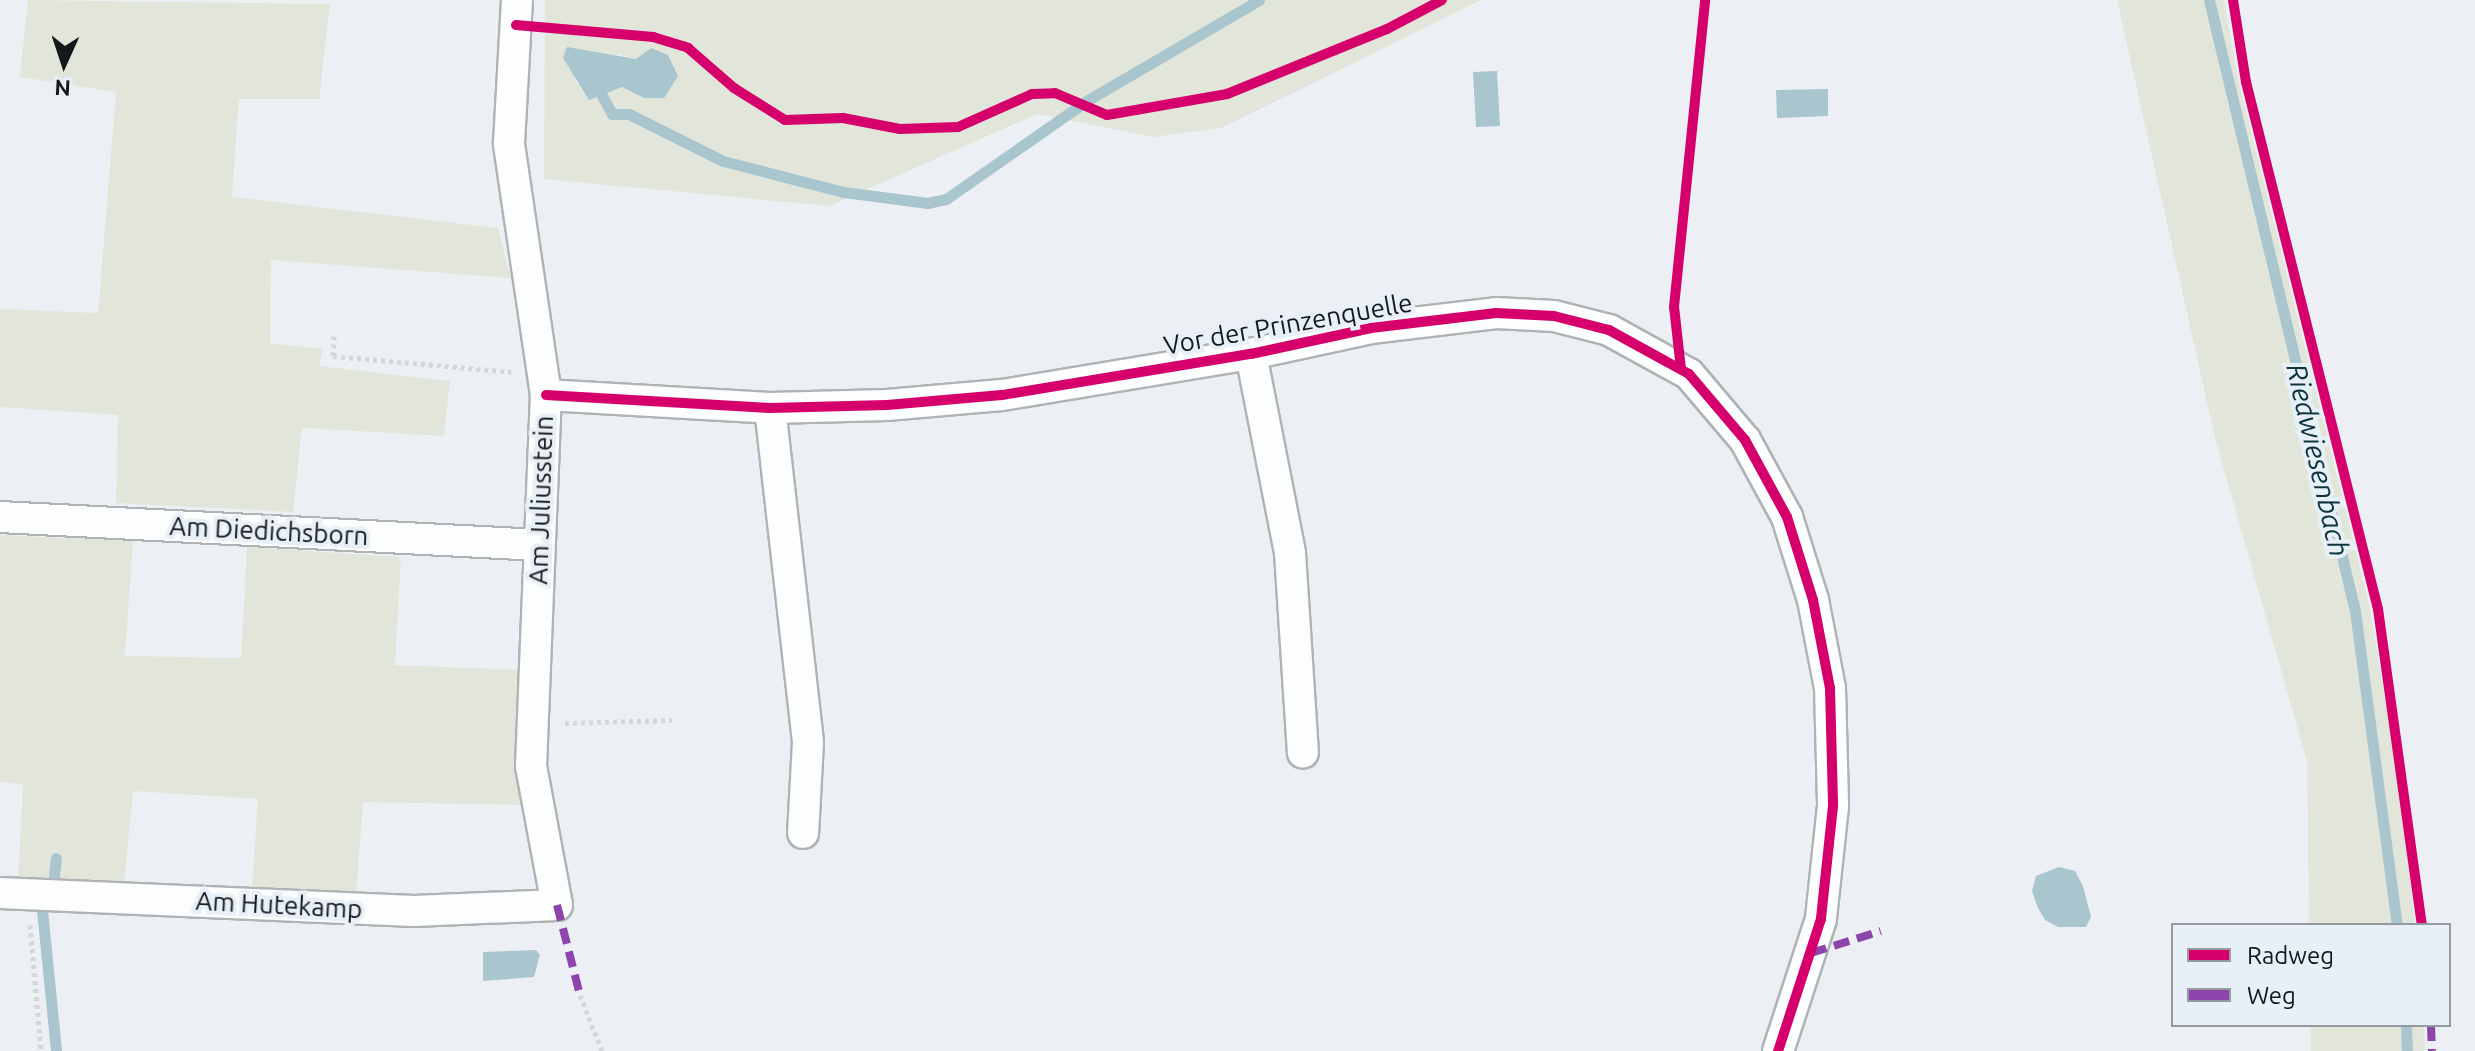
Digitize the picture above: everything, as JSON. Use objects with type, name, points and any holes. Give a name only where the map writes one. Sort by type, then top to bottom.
[{"type":"street","name":"Am Juliusstein","points":[[517,0],[509,143],[545,385],[531,766],[557,905]]},
{"type":"street","name":"Vor der Prinzenquelle","points":[[545,385],[770,408],[1002,395],[1251,354],[1371,328],[1496,313],[1554,316],[1609,330],[1689,374],[1745,440],[1787,517],[1813,600],[1830,688],[1833,806],[1821,919],[1778,1051]]},
{"type":"street","name":"Vor der Prinzenquelle","points":[[1251,354],[1290,553],[1301,653],[1303,753]]},
{"type":"street","points":[[770,408],[808,742],[803,833]]},
{"type":"street","name":"Am Diedichsborn","points":[[0,517],[539,545]]},
{"type":"street","name":"Am Hutekamp","points":[[14,894],[432,912],[557,905]]},
{"type":"path","points":[[334,336],[333,356],[545,385]]},
{"type":"path","points":[[533,724],[672,720]]},
{"type":"path","points":[[14,894],[41,1051]]},
{"type":"path","points":[[580,995],[602,1051]]},
{"type":"shaded area","points":[[28,0],[330,4],[319,99],[239,99],[232,197],[498,228],[511,278],[271,260],[270,343],[323,349],[319,366],[450,381],[444,436],[302,428],[293,512],[116,503],[118,415],[0,407],[0,309],[98,313],[116,92],[20,77]]},
{"type":"shaded area","points":[[545,0],[1481,0],[1222,128],[1153,137],[1037,114],[829,206],[544,179]],"holes":[[[618,54],[636,59],[644,98],[622,87],[576,84],[574,71]]]},
{"type":"shaded area","points":[[2117,0],[2224,0],[2239,83],[2370,608],[2402,798],[2415,923],[2309,923],[2307,762],[2215,438]]},
{"type":"shaded area","points":[[0,535],[133,541],[125,656],[241,658],[247,547],[401,557],[395,665],[525,670],[521,805],[363,802],[356,896],[252,888],[258,799],[133,791],[124,883],[18,880],[23,784],[0,782]]},
{"type":"shaded area","points":[[2311,1027],[2424,1027],[2425,1051],[2311,1051]]},
{"type":"water","points":[[567,47],[636,59],[651,48],[668,55],[678,76],[664,98],[644,98],[622,87],[589,100],[563,58]]},
{"type":"water","points":[[1497,71],[1500,126],[1476,127],[1473,72]]},
{"type":"water","points":[[1828,89],[1828,116],[1777,118],[1776,90]]},
{"type":"water","points":[[2059,867],[2075,871],[2083,886],[2091,917],[2086,927],[2058,927],[2045,920],[2038,908],[2032,891],[2036,876]]},
{"type":"water","points":[[536,950],[540,955],[534,977],[483,981],[483,952]]},
{"type":"waterway","name":"Riedwiesenbach","points":[[596,85],[612,114],[629,114],[723,161],[844,192],[927,203],[946,199],[1088,100],[1259,0]]},
{"type":"waterway","name":"Riedwiesenbach","points":[[2209,0],[2355,611],[2397,923]]},
{"type":"waterway","points":[[54,876],[56,858]]},
{"type":"waterway","points":[[42,910],[56,1051]]},
{"type":"waterway","name":"Riedwiesenbach","points":[[2406,1027],[2407,1051]]},
{"type":"marked path","points":[[557,905],[580,995]]},
{"type":"marked path","points":[[1811,953],[1881,931]]},
{"type":"marked path","points":[[2431,1027],[2432,1051]]},
{"type":"cycle path","points":[[516,25],[653,37],[688,48],[734,88],[785,120],[843,118],[900,129],[958,127],[1032,94],[1055,93],[1107,115],[1227,94],[1387,29],[1442,0]]},
{"type":"cycle path","points":[[1681,369],[1674,307],[1705,0]]},
{"type":"cycle path","points":[[2233,0],[2246,82],[2378,609],[2422,923]]},
{"type":"cycle path","points":[[546,395],[770,408],[887,405],[1002,395],[1251,354],[1371,328],[1496,313],[1554,316],[1609,330],[1689,374],[1745,440],[1787,517],[1813,600],[1830,688],[1833,806],[1821,919],[1778,1051]]}]
